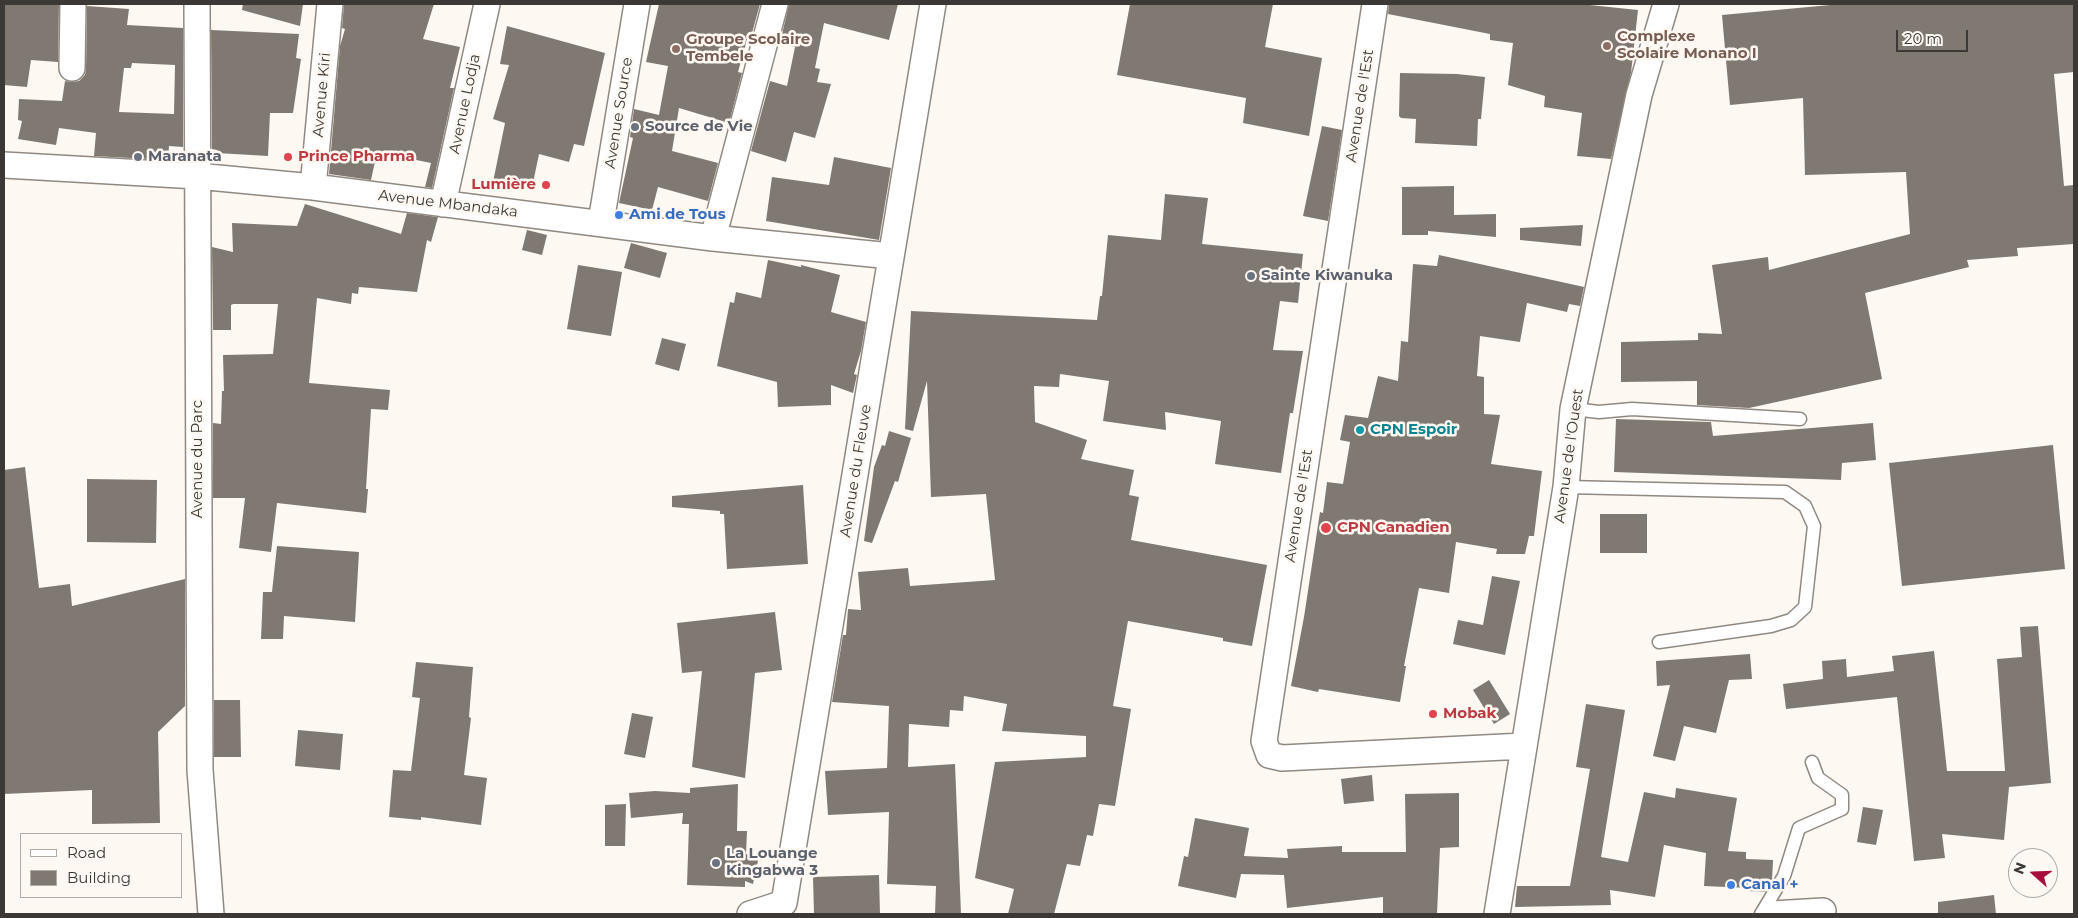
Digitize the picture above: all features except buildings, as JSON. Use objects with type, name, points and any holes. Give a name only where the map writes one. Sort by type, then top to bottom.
[{"type":"street","points":[[72,68],[73,4]]},
{"type":"street","name":"Avenue du Parc","points":[[197,4],[200,770],[211,914]]},
{"type":"street","name":"Avenue Kiri","points":[[313,186],[330,4]]},
{"type":"street","name":"Avenue Lodja","points":[[443,204],[487,4]]},
{"type":"street","name":"Avenue Source","points":[[601,222],[637,4]]},
{"type":"street","points":[[713,238],[775,4]]},
{"type":"street","name":"Avenue du Fleuve","points":[[750,914],[784,903],[934,4]]},
{"type":"street","name":"Avenue de l'Est","points":[[1375,4],[1264,741],[1269,755],[1282,758],[1524,746]]},
{"type":"street","name":"Avenue de l'Ouest","points":[[1497,914],[1566,487],[1573,410],[1639,95],[1668,4]]},
{"type":"street","name":"Avenue Mbandaka","points":[[4,165],[197,176],[313,186],[713,238],[892,256]]},
{"type":"street","points":[[1772,914],[1824,911]]},
{"type":"lane","points":[[1573,410],[1599,412],[1632,410],[1800,419]]},
{"type":"lane","points":[[1566,487],[1785,492],[1805,506],[1814,526],[1805,607],[1791,620],[1771,626],[1659,642]]},
{"type":"lane","points":[[1761,914],[1784,876],[1799,828],[1842,809],[1842,795],[1818,778],[1812,762]]},
{"type":"place","name":"Complexe Scolaire Monano I","points":[[1607,46]]},
{"type":"place","name":"Groupe Scolaire Tembele","points":[[676,49]]},
{"type":"place","name":"Source de Vie","points":[[635,127]]},
{"type":"place","name":"Maranata","points":[[138,157]]},
{"type":"place","name":"Prince Pharma","points":[[288,157]]},
{"type":"place","name":"Lumière","points":[[546,185]]},
{"type":"place","name":"Ami de Tous","points":[[619,215]]},
{"type":"place","name":"Sainte Kiwanuka","points":[[1251,276]]},
{"type":"place","name":"CPN Espoir","points":[[1360,430]]},
{"type":"place","name":"CPN Canadien","points":[[1326,528]]},
{"type":"place","name":"Mobak","points":[[1433,714]]},
{"type":"place","name":"La Louange Kingabwa 3","points":[[716,863]]},
{"type":"place","name":"Canal +","points":[[1731,885]]}]
